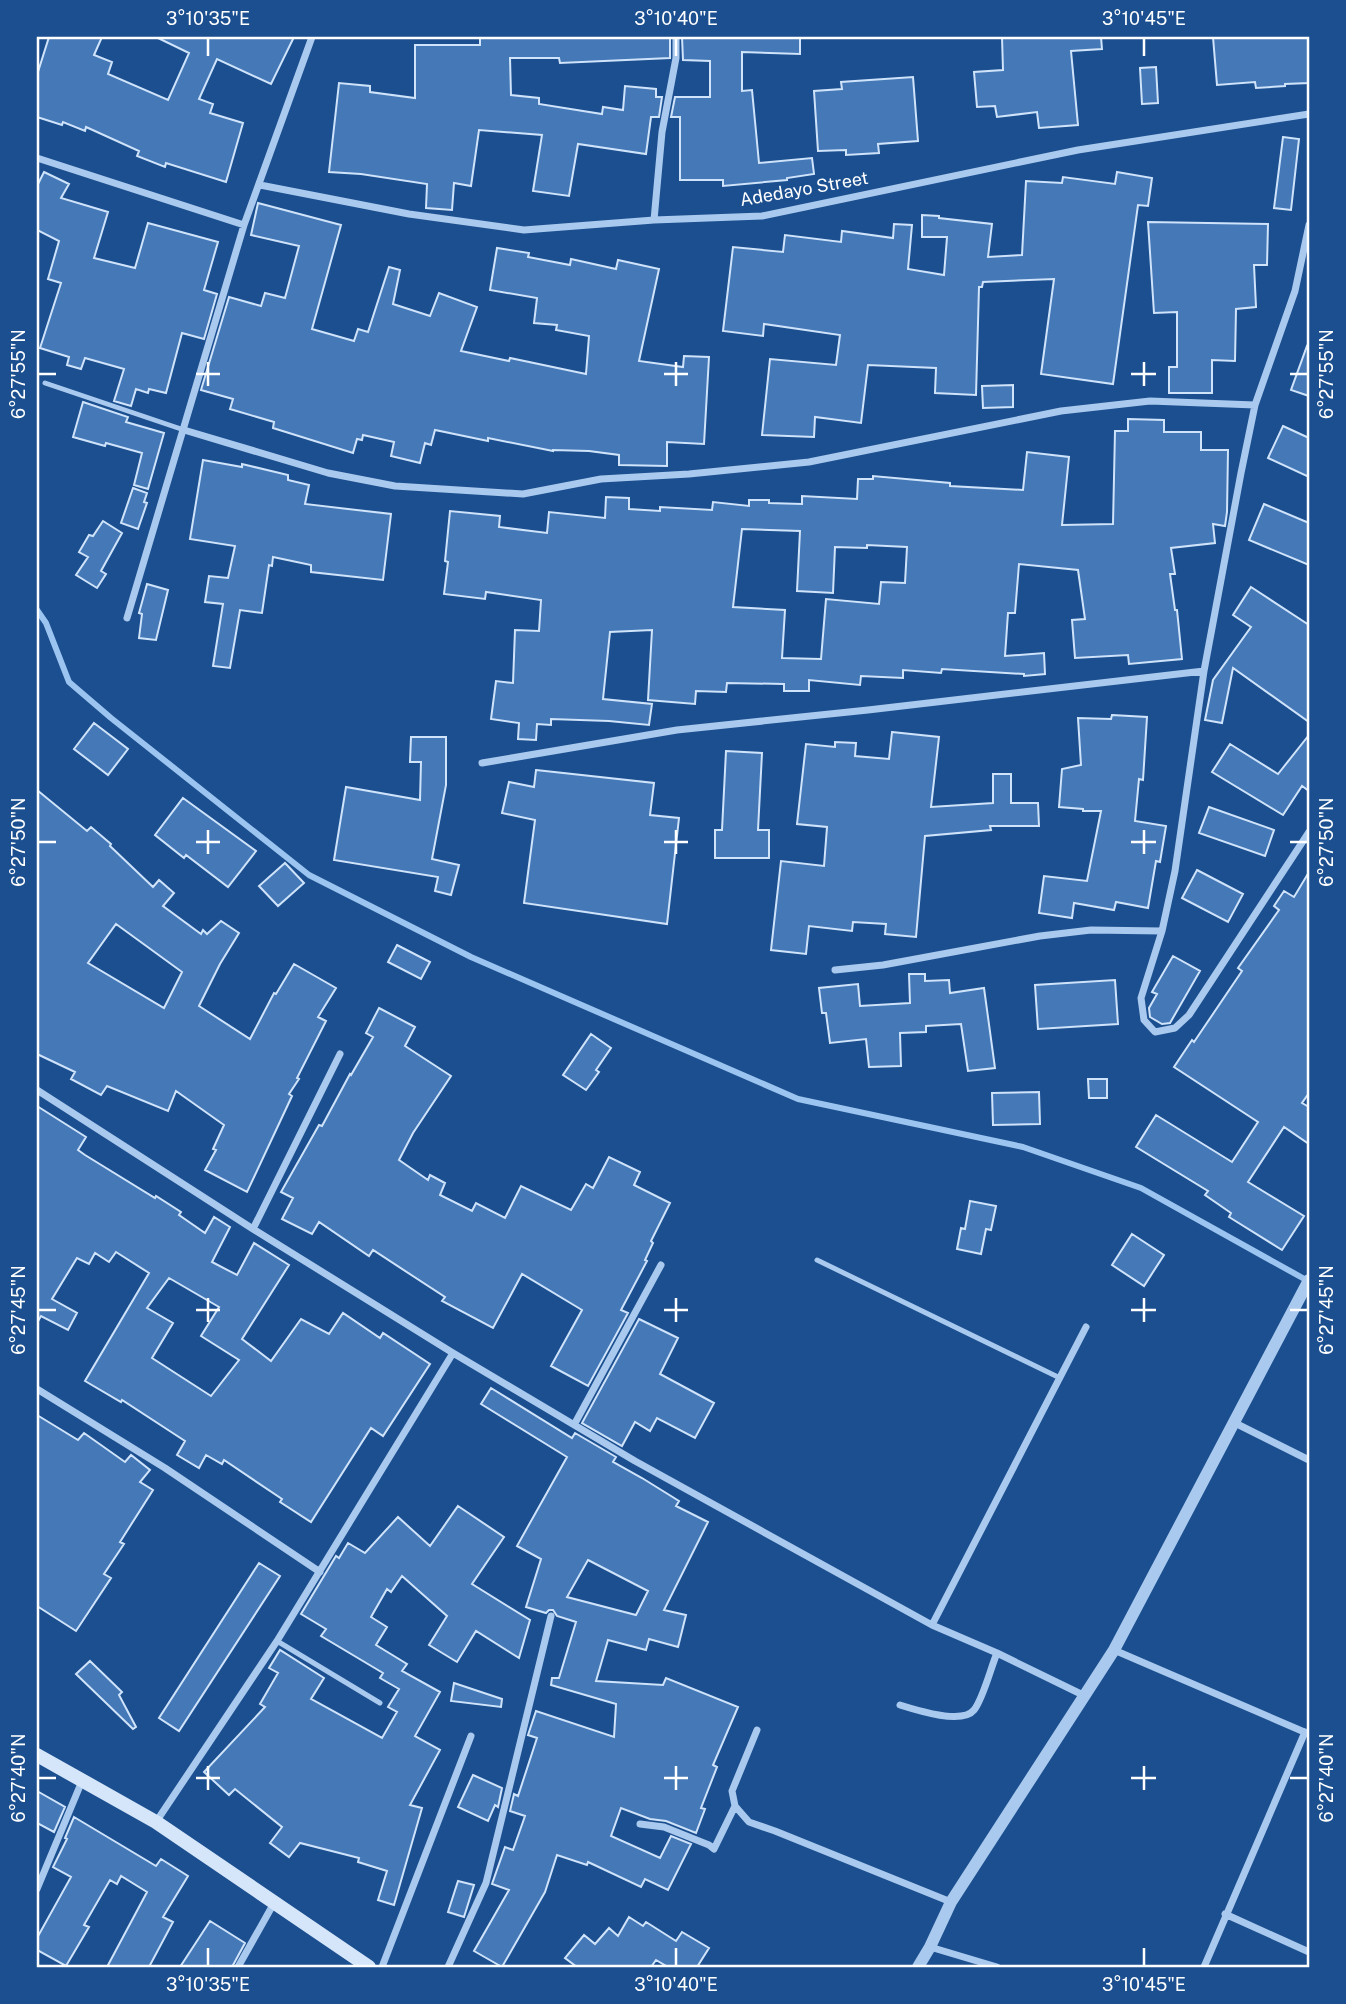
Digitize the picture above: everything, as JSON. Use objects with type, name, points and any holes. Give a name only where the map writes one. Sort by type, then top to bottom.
[{"type":"main road","points":[[37,1755],[156,1822],[369,1967]]},
{"type":"street","points":[[127,618],[244,225],[312,37]]},
{"type":"street","points":[[654,220],[662,132],[676,58],[676,37]]},
{"type":"street","name":"Adedayo Street","points":[[260,184],[409,214],[524,230],[654,220],[762,216],[1078,150],[1309,114]]},
{"type":"street","points":[[37,158],[244,225]]},
{"type":"street","points":[[1309,225],[1295,291],[1255,405],[1241,472],[1204,671],[1181,831],[1162,931],[1141,998],[1143,1020],[1155,1032],[1175,1028],[1189,1015],[1309,832]]},
{"type":"street","points":[[184,430],[328,473],[395,486],[523,494],[601,479],[689,474],[809,462],[1061,411],[1150,401],[1255,405]]},
{"type":"street","points":[[482,762],[677,730],[1204,671]]},
{"type":"street","points":[[835,970],[895,963],[1040,936],[1091,930],[1162,931]]},
{"type":"street","points":[[253,1229],[340,1054]]},
{"type":"street","points":[[37,1090],[253,1229],[453,1353],[635,1461],[932,1625],[1083,1695]]},
{"type":"street","points":[[574,1425],[661,1265]]},
{"type":"street","points":[[918,1967],[951,1902],[1114,1650],[1309,1280]]},
{"type":"street","points":[[932,1625],[1086,1327]]},
{"type":"street","points":[[156,1822],[277,1641],[453,1353]]},
{"type":"street","points":[[37,1389],[165,1468],[320,1572]]},
{"type":"street","points":[[1235,1423],[1309,1460]]},
{"type":"street","points":[[448,1967],[486,1883],[551,1616]]},
{"type":"street","points":[[1114,1650],[1307,1733],[1225,1914],[1204,1967]]},
{"type":"street","points":[[900,1705],[920,1712],[968,1715],[976,1708],[997,1653]]},
{"type":"street","points":[[757,1730],[732,1791],[735,1807],[749,1822],[951,1902]]},
{"type":"street","points":[[382,1967],[471,1736]]},
{"type":"street","points":[[37,1889],[82,1780]]},
{"type":"street","points":[[640,1824],[664,1827],[714,1849],[735,1807]]},
{"type":"street","points":[[238,1967],[274,1903]]},
{"type":"street","points":[[1225,1914],[1309,1952]]},
{"type":"street","points":[[930,1947],[997,1967]]},
{"type":"lane","points":[[45,383],[184,430]]},
{"type":"lane","points":[[817,1260],[1060,1378]]},
{"type":"lane","points":[[277,1641],[380,1703]]},
{"type":"building","points":[[49,37],[102,37],[94,55],[112,62],[108,74],[168,100],[189,53],[156,37],[294,37],[271,84],[217,59],[199,99],[213,104],[210,113],[243,123],[226,182],[166,163],[165,167],[137,156],[139,151],[86,127],[85,131],[63,122],[62,125],[37,117],[37,75]]},
{"type":"building","points":[[480,37],[670,37],[670,58],[560,63],[559,58],[510,58],[511,95],[539,98],[539,104],[602,114],[603,107],[623,110],[625,86],[656,89],[656,97],[662,97],[659,117],[651,117],[646,154],[578,144],[569,196],[533,191],[542,135],[479,130],[471,186],[454,183],[452,210],[426,208],[427,184],[329,172],[339,83],[370,86],[370,92],[415,98],[415,45],[480,45]]},
{"type":"building","points":[[682,37],[800,37],[800,54],[742,52],[742,91],[752,90],[759,163],[812,158],[814,174],[787,180],[723,186],[723,180],[680,180],[680,117],[671,117],[675,97],[710,97],[710,61],[683,60]]},
{"type":"building","points":[[1002,37],[1101,37],[1102,49],[1071,51],[1078,125],[1039,128],[1037,112],[997,117],[995,106],[977,107],[974,72],[1003,70]]},
{"type":"building","points":[[1213,37],[1309,37],[1309,83],[1256,88],[1255,82],[1217,85]]},
{"type":"building","points":[[1156,67],[1158,103],[1142,104],[1140,68]]},
{"type":"building","points":[[913,77],[918,141],[878,144],[879,153],[846,155],[846,150],[818,151],[814,91],[842,89],[841,82]]},
{"type":"building","points":[[1283,137],[1299,139],[1291,210],[1274,208]]},
{"type":"building","points":[[44,172],[69,184],[61,198],[108,212],[94,258],[135,268],[148,223],[218,242],[204,290],[217,294],[204,339],[182,333],[166,393],[149,389],[148,393],[136,389],[131,406],[114,401],[124,369],[85,358],[81,369],[67,365],[69,357],[40,348],[61,283],[48,279],[59,241],[37,230],[37,186]]},
{"type":"building","points":[[1117,172],[1152,178],[1148,206],[1138,205],[1113,384],[1041,374],[1054,279],[983,282],[982,287],[979,287],[976,395],[935,393],[936,368],[868,365],[861,423],[815,417],[814,437],[762,435],[770,359],[836,365],[840,335],[764,324],[763,336],[723,331],[733,247],[783,252],[785,235],[841,242],[842,231],[893,238],[894,224],[912,225],[908,269],[944,275],[947,237],[922,237],[922,215],[992,224],[988,257],[1022,255],[1026,181],[1062,183],[1063,177],[1115,184]]},
{"type":"building","points":[[258,203],[341,225],[312,329],[354,341],[358,329],[368,332],[389,267],[400,270],[393,304],[430,316],[439,293],[477,307],[461,351],[586,374],[589,336],[556,330],[557,325],[534,323],[537,298],[490,290],[497,248],[529,253],[528,257],[570,265],[571,259],[616,269],[618,260],[659,269],[639,361],[683,367],[684,356],[709,357],[704,444],[667,442],[667,466],[619,465],[619,455],[589,451],[553,451],[435,430],[431,445],[425,443],[420,463],[391,456],[394,442],[363,435],[362,440],[357,439],[353,453],[273,428],[274,422],[230,409],[233,399],[201,390],[229,297],[261,306],[265,293],[285,298],[299,246],[251,235]]},
{"type":"building","points":[[1148,222],[1268,224],[1267,265],[1254,265],[1256,307],[1236,309],[1235,361],[1212,360],[1212,393],[1169,393],[1169,367],[1177,367],[1177,312],[1154,313]]},
{"type":"building","points":[[1307,346],[1309,347],[1309,396],[1291,390]]},
{"type":"building","points":[[1013,385],[1013,407],[983,408],[982,386]]},
{"type":"building","points":[[83,402],[128,417],[126,422],[164,433],[148,489],[134,485],[142,453],[73,437]]},
{"type":"building","points":[[1128,419],[1164,420],[1164,432],[1201,432],[1201,450],[1228,450],[1225,526],[1213,524],[1215,543],[1171,548],[1175,574],[1170,574],[1182,659],[1129,664],[1128,655],[1075,658],[1072,620],[1085,619],[1078,570],[1019,564],[1015,613],[1008,613],[1005,656],[1044,653],[1045,674],[1024,676],[942,669],[941,673],[903,670],[903,678],[861,676],[860,685],[809,680],[809,691],[784,691],[784,684],[727,683],[726,692],[696,691],[695,704],[648,700],[652,630],[610,632],[603,699],[652,704],[649,725],[551,719],[551,725],[537,724],[536,740],[518,739],[519,723],[491,719],[496,681],[513,683],[515,630],[539,631],[541,600],[486,592],[485,599],[444,594],[450,511],[500,516],[499,527],[547,533],[549,512],[605,518],[606,497],[629,498],[629,509],[660,511],[660,507],[712,510],[713,502],[749,506],[749,500],[802,504],[802,496],[857,499],[858,479],[873,479],[873,476],[950,483],[950,486],[1023,490],[1027,452],[1069,457],[1062,525],[1113,524],[1115,431],[1128,431]],"holes":[[[742,529],[800,531],[797,591],[833,593],[835,547],[907,547],[905,583],[881,582],[879,604],[826,599],[821,659],[782,658],[785,610],[733,607]]]},
{"type":"building","points":[[1283,426],[1309,438],[1309,477],[1268,458]]},
{"type":"building","points":[[203,460],[242,467],[242,464],[288,475],[288,480],[309,485],[305,504],[391,514],[383,580],[311,572],[311,565],[273,557],[272,566],[269,565],[262,613],[240,610],[230,668],[213,666],[223,604],[205,602],[209,576],[228,578],[235,546],[190,539]]},
{"type":"building","points":[[133,488],[147,493],[144,502],[147,503],[138,529],[121,523]]},
{"type":"building","points":[[1264,504],[1309,523],[1309,565],[1249,540]]},
{"type":"building","points":[[103,521],[122,533],[101,571],[106,574],[97,588],[76,575],[88,557],[79,552],[89,535],[93,536]]},
{"type":"building","points":[[147,584],[168,590],[156,640],[139,638],[142,614],[139,613]]},
{"type":"building","points":[[1251,587],[1309,625],[1309,722],[1233,668],[1222,723],[1205,720],[1213,680],[1251,627],[1233,615]]},
{"type":"building","points":[[1112,715],[1147,717],[1143,780],[1139,779],[1135,821],[1166,826],[1160,862],[1156,861],[1148,908],[1116,902],[1114,910],[1074,903],[1072,918],[1039,913],[1044,876],[1087,881],[1101,811],[1059,807],[1062,769],[1081,765],[1078,718],[1111,719]]},
{"type":"building","points":[[94,723],[128,749],[108,775],[74,749]]},
{"type":"building","points":[[892,732],[939,737],[931,807],[993,803],[993,774],[1011,774],[1011,803],[1038,803],[1039,826],[990,826],[991,830],[925,836],[916,937],[885,934],[886,924],[853,922],[852,931],[809,926],[806,954],[771,950],[781,861],[824,866],[827,827],[797,824],[806,744],[835,747],[835,742],[856,743],[855,756],[889,759]]},
{"type":"building","points":[[1309,735],[1309,791],[1302,786],[1283,815],[1212,772],[1230,744],[1278,774]]},
{"type":"building","points":[[411,737],[446,737],[446,785],[432,859],[459,865],[451,895],[435,891],[438,877],[334,860],[346,787],[420,800],[421,762],[410,762]]},
{"type":"building","points":[[726,751],[762,753],[758,830],[769,830],[769,858],[715,858],[715,830],[722,830]]},
{"type":"building","points":[[536,770],[654,783],[650,815],[679,818],[667,924],[524,903],[535,820],[502,813],[509,782],[534,787]]},
{"type":"building","points":[[37,790],[87,831],[91,827],[153,887],[159,880],[174,893],[163,906],[201,934],[203,930],[207,934],[221,921],[239,933],[199,1006],[250,1039],[274,993],[276,994],[294,964],[336,988],[318,1017],[326,1021],[297,1078],[299,1079],[289,1094],[292,1096],[247,1192],[205,1170],[216,1150],[213,1149],[224,1125],[176,1091],[168,1111],[107,1086],[101,1095],[71,1079],[75,1072],[37,1054]],"holes":[[[116,924],[182,972],[164,1008],[88,963]]]},
{"type":"building","points":[[183,798],[256,851],[228,887],[155,835]]},
{"type":"building","points":[[1209,807],[1274,830],[1265,856],[1199,833]]},
{"type":"building","points":[[285,863],[304,883],[278,906],[259,886]]},
{"type":"building","points":[[1197,870],[1243,894],[1228,922],[1182,898]]},
{"type":"building","points":[[1309,872],[1309,1093],[1302,1103],[1309,1107],[1309,1144],[1284,1127],[1248,1182],[1304,1216],[1282,1250],[1229,1217],[1231,1213],[1205,1195],[1208,1191],[1136,1147],[1156,1115],[1232,1162],[1258,1122],[1174,1067],[1242,971],[1238,968],[1279,910],[1274,906],[1284,891],[1294,897]]},
{"type":"building","points":[[397,945],[430,962],[421,979],[388,962]]},
{"type":"building","points":[[1173,956],[1200,971],[1170,1023],[1162,1024],[1150,1017],[1149,1008],[1157,994],[1152,992]]},
{"type":"building","points":[[909,974],[925,974],[925,981],[949,980],[950,993],[984,988],[995,1068],[968,1071],[961,1024],[926,1026],[926,1032],[900,1033],[901,1066],[869,1067],[866,1039],[830,1043],[819,988],[858,984],[860,1006],[910,1003]]},
{"type":"building","points":[[1115,980],[1118,1024],[1038,1029],[1035,985]]},
{"type":"building","points":[[379,1008],[415,1027],[405,1046],[451,1076],[413,1133],[399,1160],[428,1180],[430,1175],[445,1183],[440,1195],[472,1211],[476,1203],[505,1218],[521,1186],[571,1210],[586,1184],[593,1188],[609,1157],[640,1172],[634,1185],[670,1203],[651,1241],[653,1243],[645,1260],[647,1261],[621,1310],[628,1313],[588,1386],[551,1366],[582,1310],[522,1274],[493,1328],[442,1301],[445,1297],[373,1250],[369,1256],[319,1222],[312,1234],[282,1219],[293,1198],[281,1192],[373,1037],[366,1033]]},
{"type":"building","points":[[591,1034],[611,1048],[586,1090],[563,1075]]},
{"type":"building","points":[[1088,1079],[1107,1079],[1107,1098],[1089,1098]]},
{"type":"building","points":[[1039,1092],[1040,1124],[993,1125],[992,1093]]},
{"type":"building","points":[[37,1106],[86,1137],[78,1150],[181,1212],[179,1215],[205,1233],[214,1217],[230,1227],[212,1262],[237,1275],[254,1243],[289,1265],[242,1339],[271,1361],[301,1319],[329,1334],[343,1313],[380,1338],[383,1333],[430,1364],[383,1436],[371,1428],[311,1522],[224,1460],[222,1464],[206,1455],[199,1468],[177,1455],[185,1441],[122,1400],[121,1402],[85,1381],[149,1273],[116,1252],[109,1262],[95,1253],[89,1264],[77,1258],[52,1299],[77,1313],[68,1330],[41,1316],[37,1323]],"holes":[[[169,1278],[219,1307],[201,1336],[239,1360],[211,1396],[152,1358],[173,1323],[147,1308]]]},
{"type":"building","points":[[970,1201],[996,1206],[991,1230],[986,1229],[981,1254],[957,1249],[961,1228],[965,1229]]},
{"type":"building","points":[[1132,1234],[1164,1255],[1144,1286],[1112,1265]]},
{"type":"building","points":[[639,1319],[678,1338],[660,1374],[714,1403],[695,1438],[657,1418],[650,1431],[635,1422],[622,1446],[582,1423]]},
{"type":"building","points":[[491,1388],[572,1438],[575,1433],[616,1457],[613,1462],[679,1501],[676,1506],[708,1522],[664,1610],[686,1615],[678,1647],[649,1639],[646,1650],[608,1640],[596,1681],[663,1685],[666,1678],[738,1707],[713,1765],[717,1767],[701,1808],[705,1809],[696,1833],[621,1808],[611,1836],[660,1858],[671,1836],[691,1844],[668,1890],[645,1879],[641,1887],[588,1862],[587,1865],[557,1855],[545,1892],[502,1967],[474,1951],[509,1890],[492,1884],[505,1847],[513,1850],[525,1816],[510,1811],[514,1794],[518,1796],[537,1738],[528,1735],[536,1711],[614,1737],[616,1704],[551,1685],[552,1678],[559,1678],[576,1622],[557,1616],[553,1610],[546,1613],[526,1607],[541,1559],[517,1546],[567,1457],[481,1404]],"holes":[[[588,1560],[648,1591],[636,1615],[567,1597]]]},
{"type":"building","points":[[37,1415],[78,1440],[84,1433],[125,1462],[131,1455],[150,1470],[140,1482],[153,1490],[120,1542],[124,1544],[104,1574],[111,1578],[76,1631],[37,1606]]},
{"type":"building","points":[[458,1506],[504,1537],[472,1584],[530,1620],[519,1658],[476,1631],[457,1662],[429,1645],[447,1616],[402,1576],[391,1592],[387,1589],[371,1617],[387,1627],[376,1645],[407,1664],[402,1671],[440,1692],[415,1736],[440,1750],[410,1805],[422,1808],[394,1905],[378,1900],[387,1871],[358,1862],[359,1858],[300,1843],[289,1857],[270,1843],[282,1827],[235,1789],[229,1795],[204,1772],[265,1707],[260,1704],[278,1673],[269,1668],[280,1650],[324,1678],[311,1699],[382,1738],[397,1712],[388,1707],[399,1689],[380,1678],[383,1673],[321,1636],[326,1629],[301,1614],[336,1556],[339,1558],[348,1543],[365,1553],[398,1517],[430,1546]]},
{"type":"building","points":[[259,1563],[280,1576],[179,1731],[159,1718]]},
{"type":"building","points":[[90,1661],[122,1692],[119,1695],[136,1727],[133,1729],[76,1674]]},
{"type":"building","points":[[454,1683],[502,1699],[501,1707],[451,1701]]},
{"type":"building","points":[[473,1775],[502,1788],[498,1807],[495,1805],[488,1821],[458,1807]]},
{"type":"building","points":[[37,1791],[65,1807],[54,1832],[37,1823]]},
{"type":"building","points":[[74,1817],[156,1866],[161,1859],[188,1876],[163,1917],[173,1922],[149,1967],[107,1967],[147,1892],[121,1876],[117,1884],[110,1880],[84,1925],[89,1927],[66,1966],[37,1950],[37,1938],[71,1877],[53,1867]]},
{"type":"building","points":[[458,1881],[474,1885],[464,1917],[448,1912]]},
{"type":"building","points":[[629,1917],[643,1926],[646,1922],[676,1941],[682,1932],[709,1948],[697,1967],[668,1967],[656,1960],[651,1967],[577,1967],[565,1958],[584,1935],[595,1944],[609,1928],[618,1936]]},
{"type":"building","points":[[210,1921],[245,1943],[232,1967],[180,1967]]},
{"type":"waterway","points":[[37,610],[46,623],[69,682],[309,875],[471,957],[798,1099],[1023,1147],[1141,1188],[1308,1281]]}]
